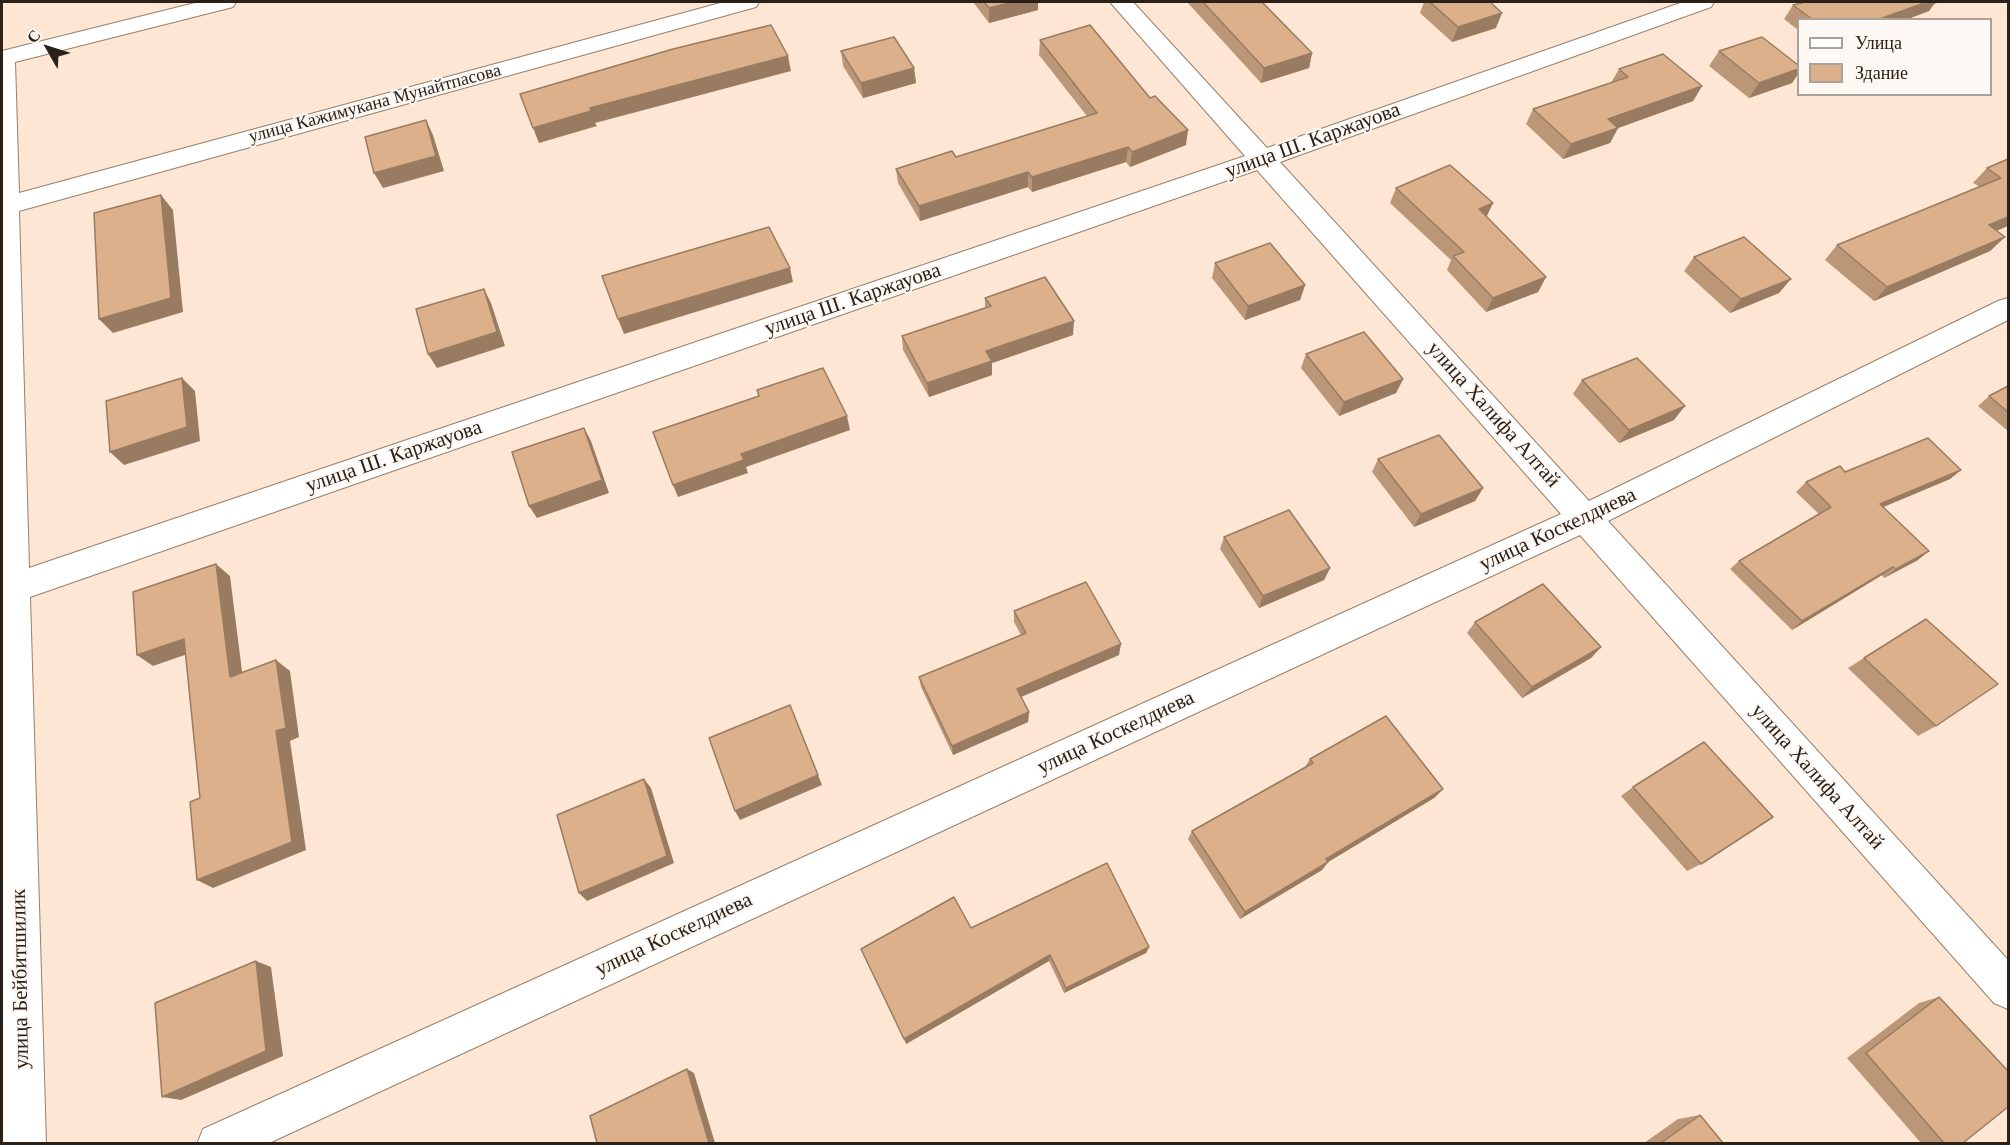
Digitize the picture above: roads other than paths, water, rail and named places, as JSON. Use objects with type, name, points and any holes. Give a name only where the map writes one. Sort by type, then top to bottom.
[{"type":"street","points":[[2,58],[225,2]]},
{"type":"street","name":"улица Кажимукана Мунайтпасова","points":[[4,207],[748,2]]},
{"type":"street","name":"улица Халифа Алтай","points":[[1121,2],[2008,989]]},
{"type":"street","name":"улица Ш. Каржауова","points":[[7,590],[1263,159],[1703,2]]},
{"type":"street","name":"улица Бейбитшилик","points":[[2,58],[7,590],[24,1143]]},
{"type":"street","name":"улица Коскелдиева","points":[[218,1143],[1585,518],[2008,308]]}]
